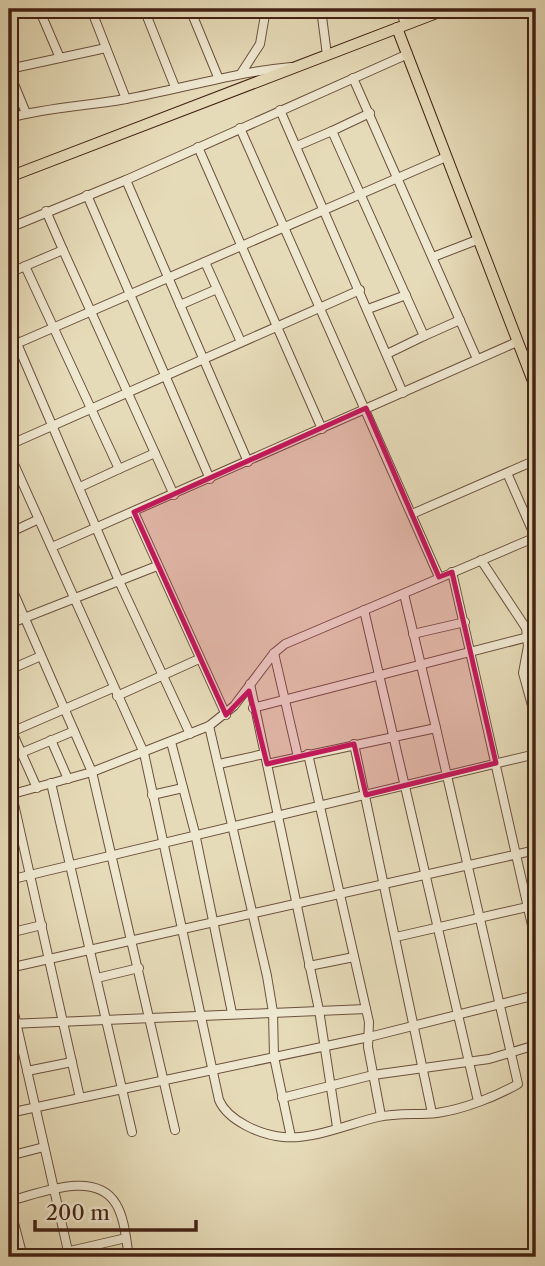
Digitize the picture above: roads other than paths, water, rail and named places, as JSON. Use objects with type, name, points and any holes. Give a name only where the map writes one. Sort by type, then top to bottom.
[{"type":"main road","points":[[9,177],[446,9]]},
{"type":"main road","points":[[401,26],[408,54],[446,157],[536,389]]},
{"type":"street","points":[[9,16],[25,9]]},
{"type":"street","points":[[39,9],[60,58]]},
{"type":"street","points":[[91,9],[126,99]]},
{"type":"street","points":[[144,9],[175,88]]},
{"type":"street","points":[[191,9],[218,77]]},
{"type":"street","points":[[242,72],[260,44],[266,9]]},
{"type":"street","points":[[321,9],[327,55]]},
{"type":"street","points":[[400,9],[401,26]]},
{"type":"street","points":[[26,113],[9,71],[106,48]]},
{"type":"street","points":[[9,228],[126,180],[408,54]]},
{"type":"street","points":[[9,118],[26,113],[126,99],[242,72],[298,66]]},
{"type":"street","points":[[353,78],[477,359]]},
{"type":"street","points":[[280,110],[403,393]]},
{"type":"street","points":[[297,146],[370,113]]},
{"type":"street","points":[[240,128],[439,577]]},
{"type":"street","points":[[332,131],[424,336]]},
{"type":"street","points":[[198,147],[322,429]]},
{"type":"street","points":[[13,346],[446,157]]},
{"type":"street","points":[[126,180],[248,462]]},
{"type":"street","points":[[87,195],[210,479]]},
{"type":"street","points":[[46,212],[174,495]]},
{"type":"street","points":[[433,257],[477,240]]},
{"type":"street","points":[[9,273],[63,250]]},
{"type":"street","points":[[205,262],[241,342]]},
{"type":"street","points":[[25,266],[119,469]]},
{"type":"street","points":[[180,305],[218,289]]},
{"type":"street","points":[[9,445],[203,357],[279,327],[360,290]]},
{"type":"street","points":[[368,309],[406,295]]},
{"type":"street","points":[[387,354],[460,320]]},
{"type":"street","points":[[9,325],[13,346],[54,424],[119,581],[190,734]]},
{"type":"street","points":[[52,547],[517,342]]},
{"type":"street","points":[[9,453],[144,753],[198,1016],[219,1100],[226,1110],[253,1129],[291,1137],[381,1116],[432,1113],[478,1101],[519,1084],[517,1053],[500,1003],[404,594]]},
{"type":"street","points":[[80,487],[155,453]]},
{"type":"street","points":[[412,514],[536,460]]},
{"type":"street","points":[[80,1098],[43,925],[10,795],[93,772],[209,726],[226,715],[274,653],[299,637],[536,538],[507,473]]},
{"type":"street","points":[[134,512],[226,715]]},
{"type":"street","points":[[9,533],[39,519]]},
{"type":"street","points":[[481,560],[532,636],[523,673],[536,720]]},
{"type":"street","points":[[9,624],[157,566]]},
{"type":"street","points":[[452,572],[517,855],[532,906],[536,943]]},
{"type":"street","points":[[9,582],[93,772],[175,1130]]},
{"type":"street","points":[[364,610],[478,1101]]},
{"type":"street","points":[[414,634],[465,622]]},
{"type":"street","points":[[253,708],[532,636]]},
{"type":"street","points":[[274,653],[298,757]]},
{"type":"street","points":[[9,657],[11,669],[41,656]]},
{"type":"street","points":[[37,788],[10,730],[64,709],[163,677],[199,659]]},
{"type":"street","points":[[250,684],[319,1010],[337,1127]]},
{"type":"street","points":[[209,726],[254,915],[273,1012],[274,1057],[291,1137]]},
{"type":"street","points":[[267,764],[436,728]]},
{"type":"street","points":[[21,752],[74,731]]},
{"type":"street","points":[[51,740],[68,779]]},
{"type":"street","points":[[171,742],[195,833],[232,1013]]},
{"type":"street","points":[[354,744],[397,937],[432,1113]]},
{"type":"street","points":[[219,764],[264,754]]},
{"type":"street","points":[[308,754],[366,1009],[373,1075],[381,1116]]},
{"type":"street","points":[[9,880],[195,833],[403,787],[536,754]]},
{"type":"street","points":[[51,783],[132,1132]]},
{"type":"street","points":[[152,795],[183,788]]},
{"type":"street","points":[[9,968],[536,850]]},
{"type":"street","points":[[397,937],[532,906]]},
{"type":"street","points":[[9,933],[43,925]]},
{"type":"street","points":[[309,966],[354,957]]},
{"type":"street","points":[[97,978],[139,968]]},
{"type":"street","points":[[9,991],[13,1024],[27,1071],[68,1251]]},
{"type":"street","points":[[9,1113],[369,1037],[536,995]]},
{"type":"street","points":[[13,1024],[366,1009]]},
{"type":"street","points":[[282,1098],[373,1075],[470,1063],[517,1053],[536,1045]]},
{"type":"street","points":[[517,1053],[536,1056]]},
{"type":"street","points":[[27,1071],[72,1062]]},
{"type":"street","points":[[9,1156],[44,1147]]},
{"type":"street","points":[[23,1257],[9,1202],[55,1190],[88,1186],[110,1196],[121,1214],[129,1257]]},
{"type":"street","points":[[44,1257],[126,1238]]}]
